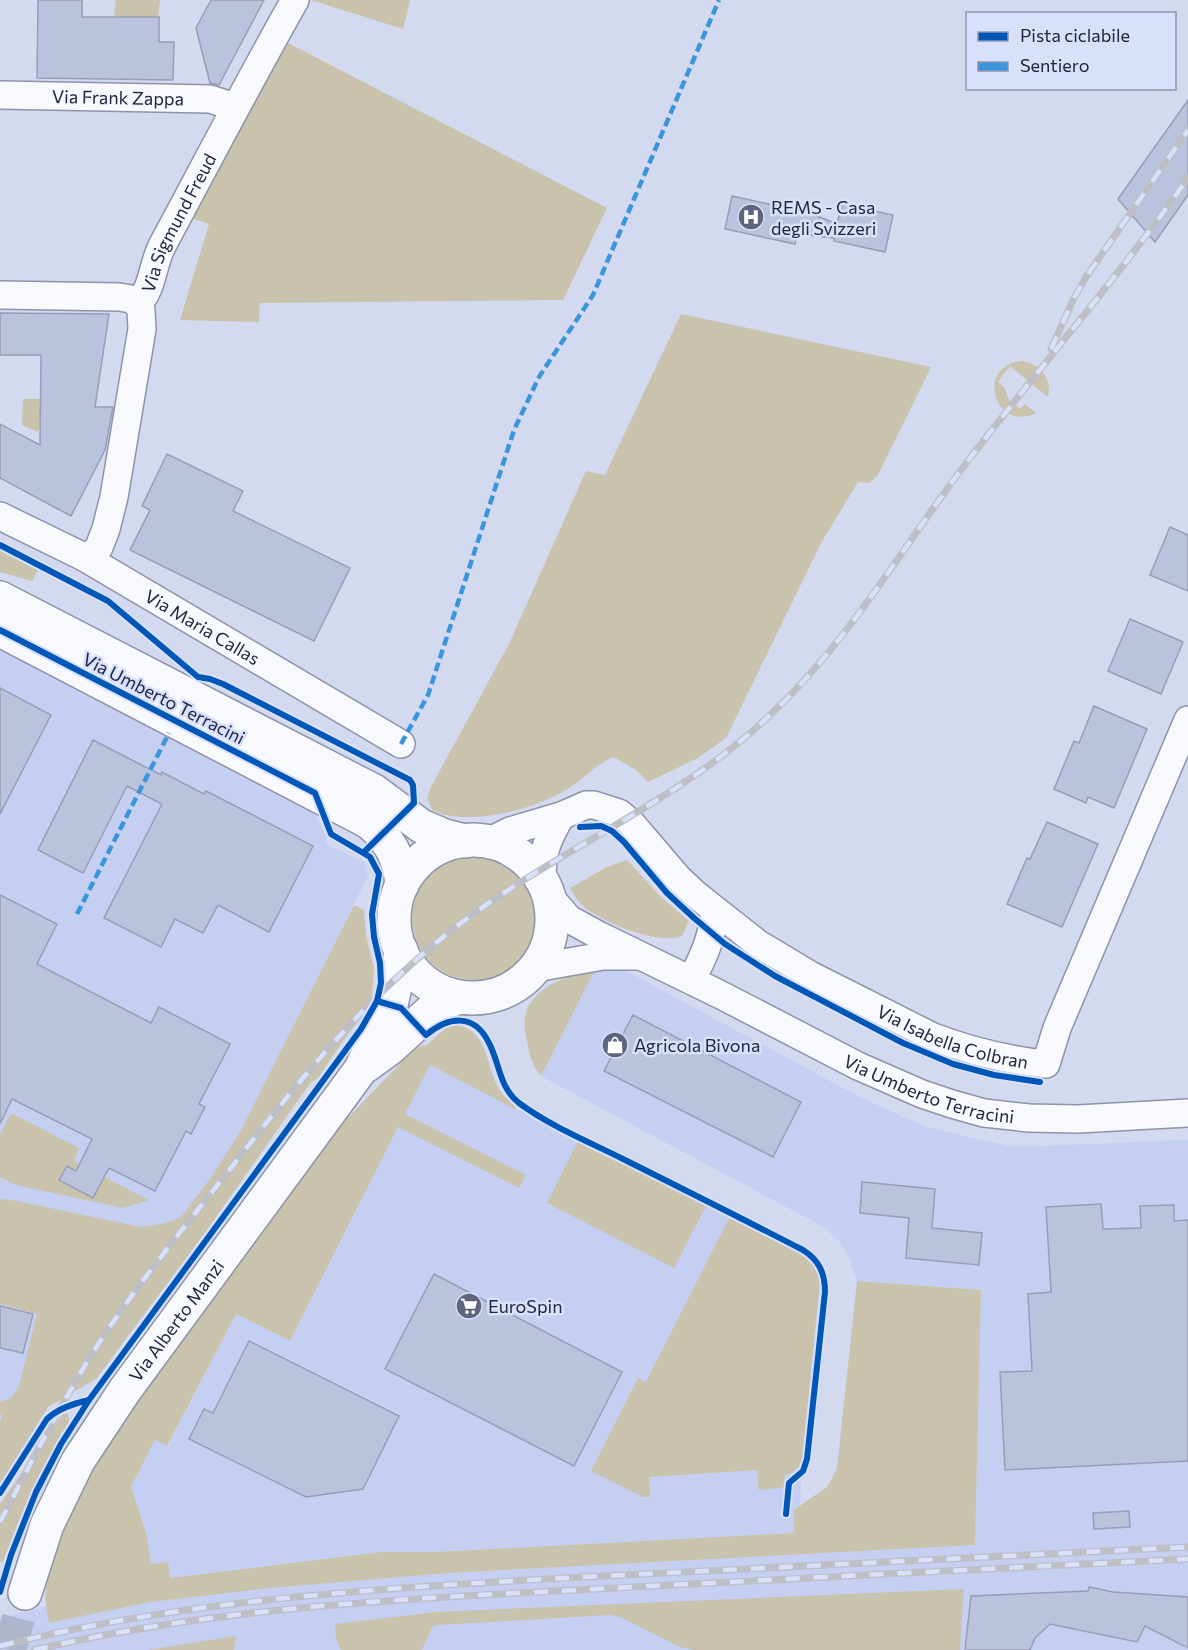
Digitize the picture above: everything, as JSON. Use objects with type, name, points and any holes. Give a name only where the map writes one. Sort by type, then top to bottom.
[{"type":"main road","name":"Via Umberto Terracini","points":[[0,598],[374,791],[421,826],[445,836],[476,841]]},
{"type":"main road","name":"Via Umberto Terracini","points":[[0,630],[367,821],[382,834],[392,848],[400,867],[402,885]]},
{"type":"main road","points":[[476,841],[517,853],[531,865],[545,887],[552,915],[551,934],[545,952],[535,968],[521,982],[496,995],[459,997],[438,990],[420,977],[401,950],[396,932],[395,913],[402,885],[415,866],[442,847],[476,841]]},
{"type":"main road","name":"Via Alberto Manzi","points":[[24,1593],[47,1525],[78,1461],[126,1390],[361,1069],[391,1005],[401,950]]},
{"type":"main road","name":"Via Alberto Manzi","points":[[361,1069],[389,1049],[435,1007],[459,997]]},
{"type":"street","name":"Via Sigmund Freud","points":[[84,557],[93,554],[99,546],[114,497],[142,328],[141,310],[138,304],[147,293],[157,255],[235,107],[295,0]]},
{"type":"street","name":"Via Frank Zappa","points":[[0,95],[210,99],[235,107]]},
{"type":"street","points":[[0,295],[119,297],[130,299],[138,304]]},
{"type":"street","name":"Via Maria Callas","points":[[0,516],[84,557],[401,744]]},
{"type":"street","name":"Via Isabella Colbran","points":[[476,841],[561,816],[586,805],[594,805],[619,813],[631,823],[678,878],[715,911],[757,943],[812,976],[933,1037],[989,1055],[1046,1064],[1057,1028],[1188,720]]},
{"type":"street","points":[[545,887],[542,859],[544,850],[561,816]]},
{"type":"street","name":"Via Umberto Terracini","points":[[545,887],[569,919],[858,1066],[922,1094],[984,1113],[1029,1118],[1078,1119],[1188,1113]]},
{"type":"street","points":[[691,980],[713,933],[715,911]]},
{"type":"street","name":"Via Umberto Terracini","points":[[535,968],[603,956],[645,957]]},
{"type":"shaded area","points":[[116,0],[160,0],[158,17],[114,17]]},
{"type":"shaded area","points":[[311,0],[410,0],[403,29]]},
{"type":"shaded area","points":[[288,43],[607,208],[563,300],[260,303],[259,322],[180,320],[209,224],[191,218]]},
{"type":"shaded area","points":[[681,314],[931,367],[878,475],[869,483],[858,482],[822,541],[726,738],[698,758],[648,782],[636,770],[614,757],[558,794],[523,808],[485,816],[466,817],[433,811],[427,798],[431,787],[509,644],[586,471],[605,475]]},
{"type":"shaded area","points":[[1022,361],[1035,365],[1044,373],[1049,390],[1048,397],[1010,366],[998,382],[1004,387],[1009,400],[1020,409],[1025,404],[1036,413],[1022,417],[1010,414],[1001,407],[996,396],[995,385],[998,374],[1007,365]]},
{"type":"shaded area","points":[[23,399],[56,399],[40,407],[38,432],[22,425]]},
{"type":"shaded area","points":[[0,551],[38,570],[32,581],[0,572]]},
{"type":"shaded area","points":[[0,649],[316,814],[327,840],[325,844],[365,862],[368,876],[241,1130],[212,1176],[181,1217],[96,1379],[48,1407],[0,1484]]},
{"type":"shaded area","points":[[474,856],[498,861],[509,866],[518,874],[526,883],[531,894],[536,918],[531,942],[526,953],[518,962],[509,970],[498,975],[474,980],[450,975],[439,970],[430,962],[422,953],[417,942],[412,918],[417,894],[422,883],[430,874],[439,866],[450,861]]},
{"type":"shaded area","points":[[627,860],[661,897],[689,921],[682,936],[660,938],[632,931],[593,913],[576,898],[570,888],[607,867]]},
{"type":"shaded area","points":[[354,905],[364,910],[366,936],[374,969],[372,995],[368,1009],[318,1078],[311,1082],[204,1234],[96,1379],[48,1407],[0,1484],[2,1415],[0,1414],[0,1402],[11,1398],[19,1386],[37,1314],[0,1304],[0,1199],[141,1227],[166,1223],[181,1217],[212,1176],[241,1130]]},
{"type":"shaded area","points":[[612,969],[628,972],[860,1097],[926,1127],[1013,1147],[1188,1140],[1188,1650],[0,1650],[0,1618],[47,1606],[49,1623],[151,1602],[270,1588],[449,1573],[975,1545],[981,1290],[857,1281],[848,1255],[838,1240],[824,1227],[541,1076],[595,970]]},
{"type":"shaded area","points":[[595,970],[541,1076],[531,1059],[525,1031],[525,1016],[530,1004],[537,995],[554,983]]},
{"type":"shaded area","points":[[456,1025],[466,1028],[479,1039],[498,1087],[517,1108],[430,1065],[405,1114],[526,1175],[519,1188],[398,1127],[290,1341],[236,1314],[167,1446],[155,1440],[131,1487],[147,1536],[151,1564],[168,1562],[170,1578],[381,1552],[435,1552],[794,1533],[794,1510],[827,1487],[837,1469],[857,1281],[981,1290],[975,1545],[449,1573],[270,1588],[151,1602],[49,1623],[45,1591],[57,1546],[86,1483],[120,1427],[340,1126],[416,1047],[427,1045],[446,1028]]},
{"type":"shaded area","points":[[429,1065],[800,1254],[811,1262],[820,1279],[820,1289],[802,1463],[800,1506],[794,1510],[794,1533],[435,1552],[381,1552],[170,1578],[151,1564],[147,1536],[131,1488],[155,1440],[168,1446],[236,1314],[290,1341]]},
{"type":"shaded area","points":[[11,1113],[79,1148],[74,1161],[149,1200],[123,1208],[16,1185],[0,1177],[0,1134]]},
{"type":"shaded area","points":[[578,1141],[706,1206],[674,1268],[547,1203]]},
{"type":"shaded area","points":[[729,1218],[800,1254],[811,1262],[820,1279],[802,1463],[794,1472],[784,1475],[785,1487],[759,1490],[757,1470],[649,1477],[650,1497],[643,1497],[591,1471],[638,1378],[646,1382]]},
{"type":"shaded area","points":[[63,1414],[68,1414],[69,1422],[32,1490],[3,1562],[0,1561],[0,1504]]},
{"type":"shaded area","points":[[964,1589],[960,1650],[695,1650],[680,1647],[620,1617],[610,1615],[437,1625],[432,1627],[422,1650],[341,1650],[336,1639],[335,1624],[436,1612]]},
{"type":"shaded area","points":[[236,1636],[234,1650],[147,1650]]},
{"type":"building","points":[[38,0],[82,0],[82,17],[159,17],[159,42],[174,42],[173,80],[37,78]]},
{"type":"building","points":[[211,0],[264,0],[219,85],[210,83],[196,28]]},
{"type":"building","points":[[1188,100],[1188,195],[1155,242],[1118,199]]},
{"type":"building","points":[[732,196],[773,205],[774,199],[803,205],[802,210],[837,224],[842,204],[893,215],[885,252],[834,241],[834,238],[813,236],[798,230],[795,244],[725,229]]},
{"type":"building","points":[[0,313],[109,314],[95,407],[113,407],[105,450],[71,516],[0,478],[0,424],[40,445],[41,355],[0,355]]},
{"type":"building","points":[[167,454],[243,491],[233,511],[350,568],[314,641],[130,550],[150,510],[142,506]]},
{"type":"building","points":[[1170,527],[1188,535],[1188,591],[1150,575]]},
{"type":"building","points":[[1130,619],[1183,642],[1161,694],[1108,671]]},
{"type":"building","points":[[0,688],[51,715],[0,814]]},
{"type":"building","points":[[1094,706],[1147,729],[1114,808],[1088,797],[1086,803],[1054,789],[1074,741],[1079,743]]},
{"type":"building","points":[[93,740],[161,775],[162,772],[204,794],[206,791],[313,846],[269,932],[218,905],[203,933],[175,919],[161,947],[104,918],[162,804],[127,786],[83,873],[38,850]]},
{"type":"building","points":[[1047,822],[1098,844],[1062,927],[1007,904],[1027,858],[1030,859]]},
{"type":"building","points":[[0,895],[57,924],[37,964],[151,1023],[159,1007],[230,1044],[199,1104],[205,1107],[191,1134],[186,1131],[155,1191],[109,1168],[93,1198],[59,1180],[67,1166],[76,1171],[92,1139],[12,1099],[0,1124]]},
{"type":"building","points":[[633,1015],[801,1102],[773,1157],[604,1071]]},
{"type":"building","points":[[862,1182],[935,1189],[932,1228],[982,1233],[979,1265],[906,1258],[909,1218],[860,1213]]},
{"type":"building","points":[[1101,1204],[1103,1229],[1141,1228],[1140,1206],[1174,1205],[1174,1221],[1188,1220],[1188,1461],[1005,1470],[1000,1372],[1032,1371],[1028,1294],[1051,1292],[1046,1207]]},
{"type":"building","points":[[434,1274],[622,1372],[574,1466],[385,1369]]},
{"type":"building","points":[[0,1306],[33,1314],[23,1353],[0,1348]]},
{"type":"building","points":[[249,1341],[399,1416],[363,1489],[306,1497],[189,1439],[204,1409],[213,1413]]},
{"type":"building","points":[[1129,1511],[1130,1527],[1094,1529],[1093,1513]]},
{"type":"building","points":[[1089,1587],[1113,1592],[1188,1597],[1188,1648],[1145,1626],[1137,1642],[1050,1624],[1035,1638],[1030,1650],[965,1650],[971,1596],[1088,1591]]},
{"type":"tunnel","points":[[10,1650],[25,1593]]},
{"type":"railway","points":[[1051,349],[1086,277],[1188,130]]},
{"type":"railway","points":[[0,1522],[71,1389],[129,1299],[261,1130],[341,1034],[399,975],[465,920],[541,869],[697,774],[768,717],[796,689],[848,628],[964,466],[1134,252],[1188,178]]},
{"type":"railway","points":[[0,1646],[144,1617],[217,1606],[363,1591],[583,1577],[1188,1547]]},
{"type":"railway","points":[[34,1650],[168,1624],[372,1602],[1188,1559]]},
{"type":"marked path","points":[[401,744],[428,695],[514,430],[539,377],[593,295],[719,0]]},
{"type":"marked path","points":[[77,914],[169,733]]},
{"type":"cycle path","points":[[0,545],[108,601],[198,677],[223,684],[410,780],[413,785],[414,803],[364,852]]},
{"type":"cycle path","points":[[0,630],[315,793],[331,834],[370,857],[379,874],[372,914],[381,983],[377,1001],[361,1029],[89,1400],[61,1444],[36,1492],[11,1555],[0,1592]]},
{"type":"cycle path","points":[[580,827],[601,826],[612,831],[667,893],[694,918],[725,944],[775,976],[903,1043],[953,1064],[994,1075],[1040,1082]]},
{"type":"cycle path","points":[[377,1001],[401,1008],[426,1035],[452,1021],[468,1022],[476,1026],[483,1033],[493,1051],[507,1090],[519,1103],[570,1133],[803,1250],[817,1263],[824,1279],[825,1292],[807,1459],[803,1471],[789,1483],[786,1514]]},
{"type":"cycle path","points":[[0,1493],[47,1419],[66,1407],[89,1400]]},
{"type":"place","name":"REMS - Casa degli Svizzeri","points":[[751,217]]},
{"type":"place","name":"Agricola Bivona","points":[[615,1045]]},
{"type":"place","name":"EuroSpin","points":[[469,1306]]}]
